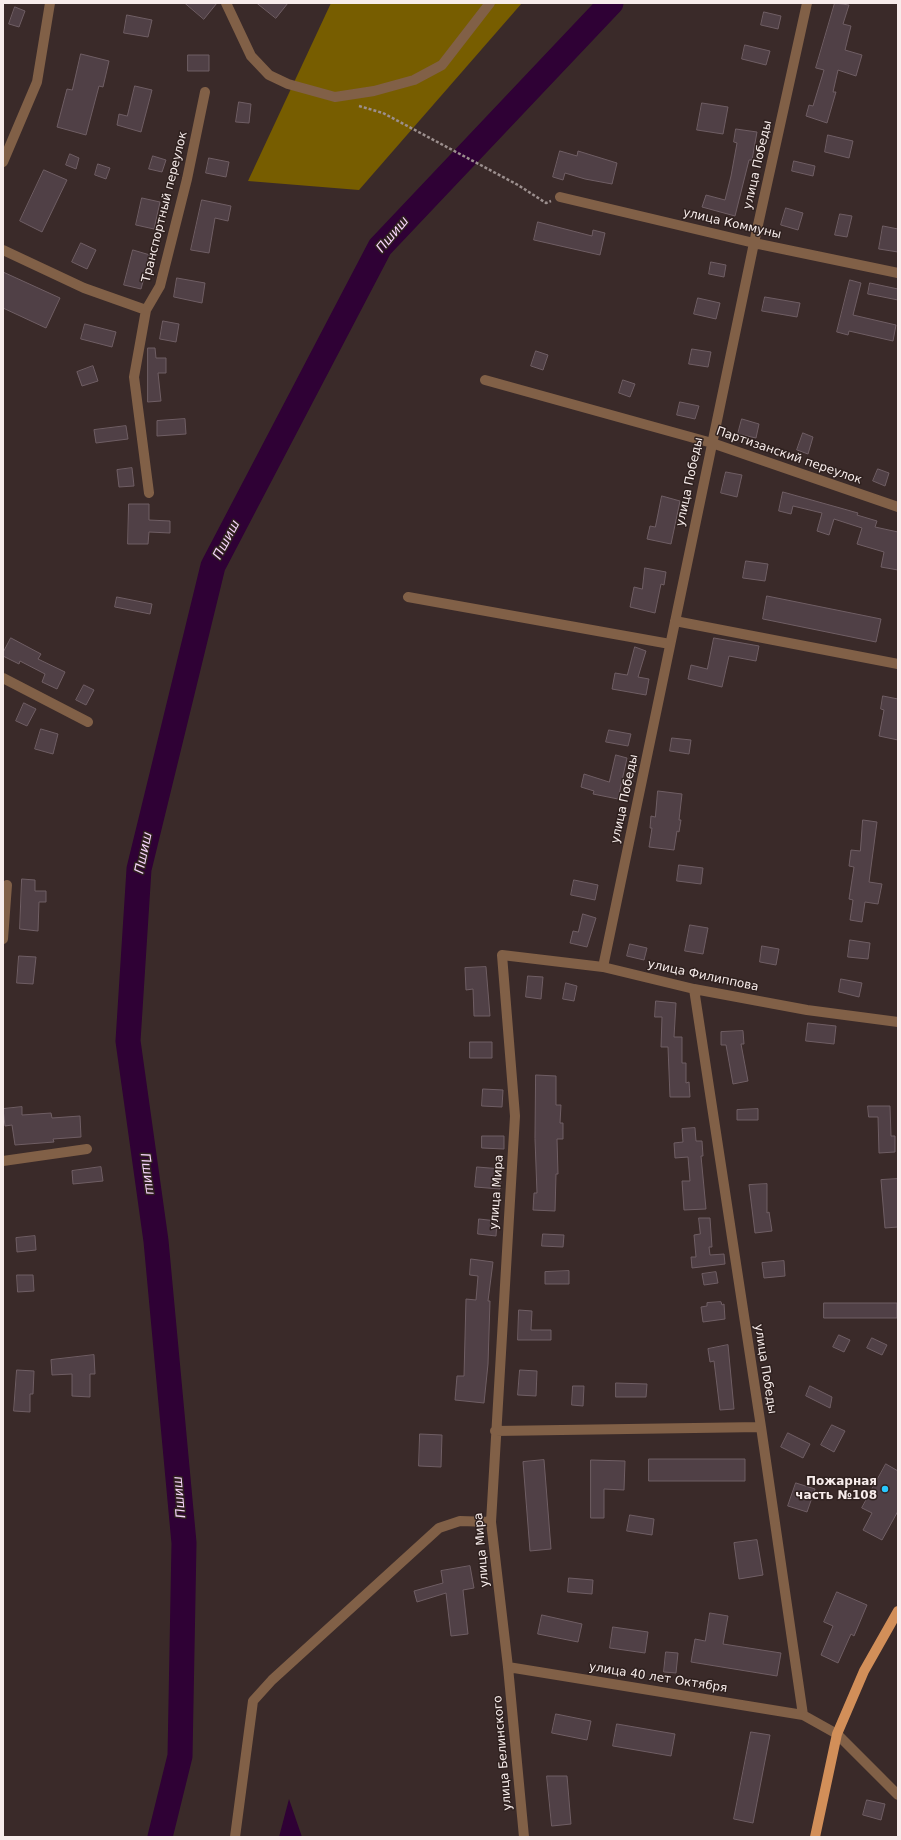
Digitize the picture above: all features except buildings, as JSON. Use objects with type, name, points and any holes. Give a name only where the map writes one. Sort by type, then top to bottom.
[{"type":"main road","points":[[815,1837],[837,1734],[864,1671],[898,1611]]},
{"type":"street","points":[[3,162],[36,82],[50,3]]},
{"type":"street","points":[[226,3],[251,56],[268,75],[288,84],[336,97],[374,91],[414,80],[442,65],[490,3]]},
{"type":"street","name":"улица Победы","points":[[603,967],[754,243],[807,3]]},
{"type":"street","name":"Транспортный переулок","points":[[149,493],[134,377],[146,310],[160,286],[187,179],[205,92]]},
{"type":"street","name":"улица Коммуны","points":[[560,197],[754,243],[898,273]]},
{"type":"street","points":[[3,250],[84,288],[146,310]]},
{"type":"street","name":"Партизанский переулок","points":[[485,380],[712,443],[898,507]]},
{"type":"street","points":[[408,597],[670,644]]},
{"type":"street","points":[[675,621],[898,664]]},
{"type":"street","points":[[3,678],[88,722]]},
{"type":"street","points":[[3,939],[7,885]]},
{"type":"street","name":"улица Филиппова","points":[[502,955],[603,967],[694,989],[807,1010],[898,1022]]},
{"type":"street","name":"улица Мира","points":[[502,955],[515,1116],[491,1522],[508,1667]]},
{"type":"street","name":"улица Победы","points":[[694,989],[761,1427],[803,1715]]},
{"type":"street","points":[[3,1161],[87,1149]]},
{"type":"street","points":[[496,1431],[761,1427]]},
{"type":"street","points":[[235,1837],[253,1701],[272,1680],[439,1528],[460,1521],[491,1522]]},
{"type":"street","name":"улица 40 лет Октября","points":[[508,1667],[803,1715]]},
{"type":"street","name":"улица Белинского","points":[[508,1667],[524,1837]]},
{"type":"street","points":[[803,1715],[837,1734],[898,1795]]},
{"type":"path","points":[[383,113],[518,185],[546,203],[560,197]]},
{"type":"shaded area","points":[[331,3],[522,3],[359,190],[248,181]]},
{"type":"shaded area","points":[[289,1799],[302,1837],[279,1837]]},
{"type":"waterway","name":"Пшиш","points":[[160,1837],[180,1756],[184,1543],[156,1241],[128,1041],[139,869],[213,566],[380,247],[611,3]]},
{"type":"place","name":"Пожарная часть №108","points":[[885,1489]]}]
